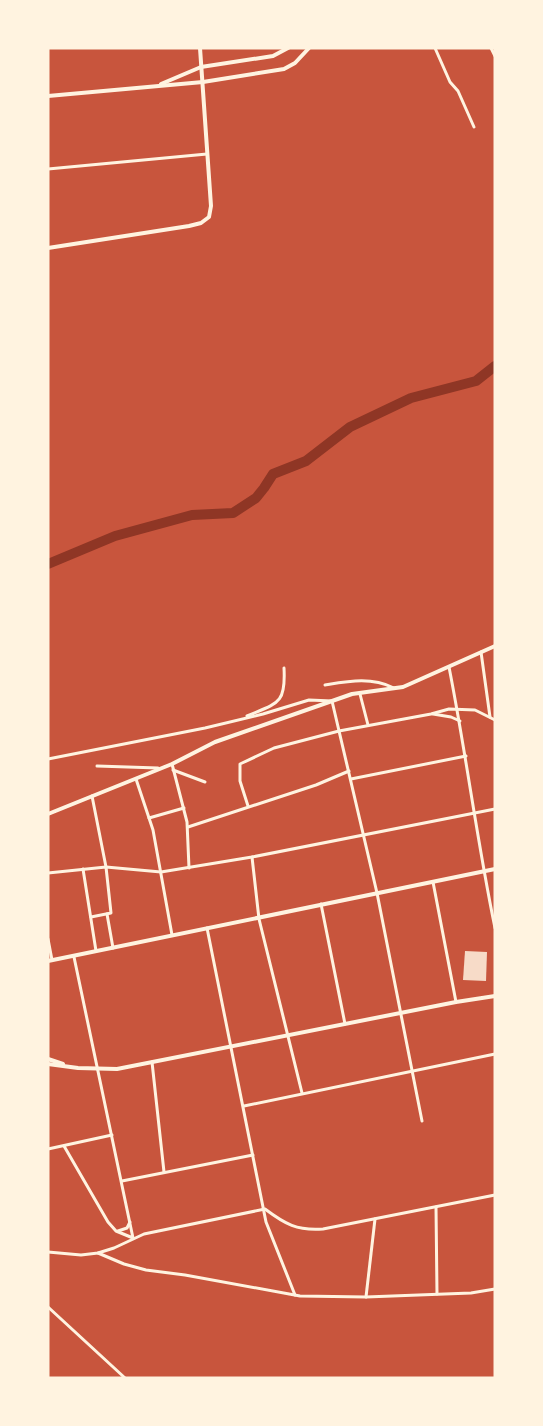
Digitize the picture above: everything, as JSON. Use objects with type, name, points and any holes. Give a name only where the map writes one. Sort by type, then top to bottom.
[{"type":"street","points":[[48,248],[189,226],[201,223],[209,217],[211,213],[208,154],[200,48]]},
{"type":"street","points":[[154,86],[201,67],[273,56],[288,48]]},
{"type":"street","points":[[48,96],[203,82],[284,69],[295,63],[309,48]]},
{"type":"street","points":[[435,48],[474,127]]},
{"type":"street","points":[[491,48],[495,56]]},
{"type":"street","points":[[48,169],[208,154]]},
{"type":"street","points":[[97,766],[173,767],[215,742],[359,692],[395,688],[495,646]]},
{"type":"street","points":[[481,652],[490,717]]},
{"type":"street","points":[[449,666],[466,756],[483,872],[495,928]]},
{"type":"street","points":[[240,719],[278,701],[284,694],[284,668]]},
{"type":"street","points":[[326,685],[368,680],[395,688]]},
{"type":"street","points":[[359,692],[368,726]]},
{"type":"street","points":[[48,759],[205,728],[309,700],[332,701]]},
{"type":"street","points":[[332,701],[377,893],[422,1121]]},
{"type":"street","points":[[248,806],[240,781],[240,764],[274,748],[339,731],[457,708],[475,710],[495,720]]},
{"type":"street","points":[[431,714],[460,721]]},
{"type":"street","points":[[350,779],[466,756]]},
{"type":"street","points":[[173,767],[205,782]]},
{"type":"street","points":[[173,767],[188,827],[189,868]]},
{"type":"street","points":[[48,814],[162,768]]},
{"type":"street","points":[[188,827],[315,785],[348,771]]},
{"type":"street","points":[[136,779],[149,818],[172,935]]},
{"type":"street","points":[[91,917],[111,913],[106,867],[92,796]]},
{"type":"street","points":[[149,818],[184,808]]},
{"type":"street","points":[[48,873],[106,867],[161,872],[189,868],[495,809]]},
{"type":"street","points":[[252,857],[260,919],[302,1093]]},
{"type":"street","points":[[83,869],[96,951]]},
{"type":"street","points":[[48,939],[50,961],[495,869]]},
{"type":"street","points":[[433,882],[456,1002]]},
{"type":"street","points":[[321,904],[345,1024]]},
{"type":"street","points":[[107,914],[113,948]]},
{"type":"street","points":[[207,928],[266,1222],[295,1295]]},
{"type":"street","points":[[74,957],[134,1238]]},
{"type":"street","points":[[48,1062],[78,1068],[117,1069],[495,996]]},
{"type":"street","points":[[244,1106],[495,1054]]},
{"type":"street","points":[[152,1062],[164,1172]]},
{"type":"street","points":[[48,1149],[112,1135]]},
{"type":"street","points":[[64,1146],[108,1222],[116,1231],[134,1238]]},
{"type":"street","points":[[122,1181],[253,1155]]},
{"type":"street","points":[[48,1246],[49,1252],[81,1255],[98,1253],[154,1232],[265,1209],[298,1229],[309,1230],[495,1195]]},
{"type":"street","points":[[436,1207],[437,1294]]},
{"type":"street","points":[[366,1297],[375,1218]]},
{"type":"street","points":[[116,1231],[127,1228],[130,1221]]},
{"type":"street","points":[[98,1253],[146,1270],[295,1295],[366,1297],[471,1293],[495,1289]]},
{"type":"street","points":[[48,1307],[125,1378]]},
{"type":"building","points":[[465,951],[487,952],[486,981],[463,980]]},
{"type":"waterway","points":[[48,564],[115,536],[192,515],[233,513],[256,498],[273,474],[306,461],[350,427],[411,398],[476,381],[495,366]]}]
